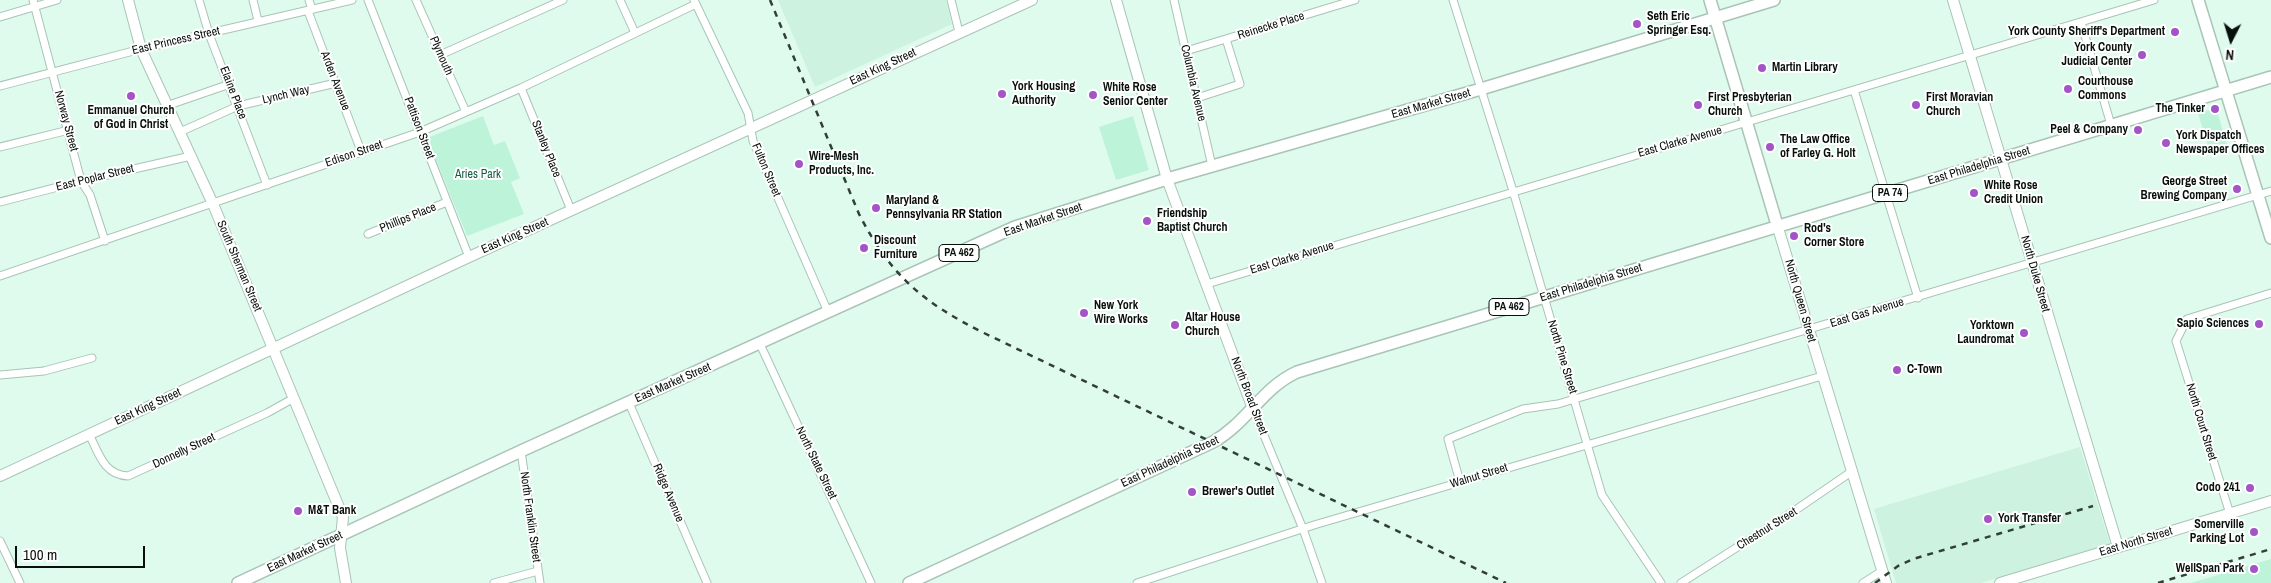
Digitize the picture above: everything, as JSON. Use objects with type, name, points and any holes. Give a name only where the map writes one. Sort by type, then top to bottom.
[{"type":"main road","name":"North Queen Street","points":[[1710,0],[1778,228]]},
{"type":"main road","name":"East Market Street","points":[[238,583],[521,451],[1015,227],[1167,179],[1481,89],[1774,0]]},
{"type":"main road","points":[[2198,0],[2271,238]]},
{"type":"main road","name":"PA 74","points":[[2226,91],[2271,77]]},
{"type":"main road","name":"East Philadelphia Street","points":[[909,583],[1213,442],[1243,421],[1274,386],[1297,372],[2226,91]]},
{"type":"street","points":[[0,17],[34,3],[57,0]]},
{"type":"street","name":"South Sherman Street","points":[[128,0],[141,49],[169,105],[213,204],[343,517],[340,548],[346,583]]},
{"type":"street","name":"Elaine Place","points":[[199,0],[209,34],[230,84],[267,185]]},
{"type":"street","points":[[253,0],[258,21]]},
{"type":"street","name":"Arden Avenue","points":[[310,0],[310,10],[361,152]]},
{"type":"street","name":"East Princess Street","points":[[0,86],[141,49],[352,0]]},
{"type":"street","name":"Pattison Street","points":[[368,0],[469,257]]},
{"type":"street","name":"Plymouth","points":[[416,0],[466,112]]},
{"type":"street","points":[[440,55],[563,0]]},
{"type":"street","points":[[620,0],[635,33]]},
{"type":"street","points":[[951,0],[958,32]]},
{"type":"street","name":"East King Street","points":[[0,476],[469,257],[958,32],[1032,0]]},
{"type":"street","name":"North Broad Street","points":[[1116,0],[1167,179],[1253,409],[1303,529],[1322,583]]},
{"type":"street","name":"Columbia Avenue","points":[[1174,0],[1212,166]]},
{"type":"street","name":"Reinecke Place","points":[[1186,51],[1355,0]]},
{"type":"street","name":"North Pine Street","points":[[1453,0],[1513,192],[1602,495],[1661,583]]},
{"type":"street","name":"North Duke Street","points":[[1953,0],[2118,547]]},
{"type":"street","name":"East Clarke Avenue","points":[[1207,284],[2154,0]]},
{"type":"street","name":"Edison Street","points":[[0,276],[420,132],[521,88],[695,2]]},
{"type":"street","name":"Fulton Street","points":[[695,2],[748,113],[754,142],[828,312]]},
{"type":"street","name":"Norway Street","points":[[34,3],[81,181],[90,195],[104,241]]},
{"type":"street","points":[[2081,22],[2111,125]]},
{"type":"street","points":[[1197,98],[1240,84],[1226,39]]},
{"type":"street","name":"Lynch Way","points":[[180,132],[238,106],[336,83]]},
{"type":"street","points":[[169,105],[230,84]]},
{"type":"street","name":"Stanley Place","points":[[521,88],[571,210]]},
{"type":"street","points":[[1854,90],[1918,298]]},
{"type":"street","points":[[0,147],[69,130]]},
{"type":"street","name":"East Poplar Street","points":[[0,202],[191,156]]},
{"type":"street","name":"East Gas Avenue","points":[[1460,482],[1448,440],[1523,409],[1558,404],[2271,191]]},
{"type":"street","name":"Phillips Place","points":[[368,234],[447,202]]},
{"type":"street","name":"North Queen Street","points":[[1778,228],[1886,583]]},
{"type":"street","name":"North Court Street","points":[[2230,514],[2176,341],[2187,319],[2271,293]]},
{"type":"street","name":"North State Street","points":[[760,344],[871,583]]},
{"type":"street","points":[[0,375],[44,371],[92,358]]},
{"type":"street","name":"Walnut Street","points":[[1137,583],[1303,529],[1538,458],[1822,376]]},
{"type":"street","name":"Donnelly Street","points":[[89,434],[107,469],[115,475],[128,476],[267,413],[294,398]]},
{"type":"street","name":"Ridge Avenue","points":[[629,403],[707,583]]},
{"type":"street","name":"North Franklin Street","points":[[521,451],[540,583]]},
{"type":"street","name":"Chestnut Street","points":[[1681,583],[1798,509],[1851,472]]},
{"type":"street","name":"East North Street","points":[[2000,583],[2271,501]]},
{"type":"street","points":[[0,541],[20,583]]},
{"type":"street","points":[[494,583],[538,571]]},
{"type":"street","points":[[1863,583],[1882,571]]},
{"type":"shaded area","points":[[778,0],[946,0],[952,24],[815,87]]},
{"type":"shaded area","points":[[2080,447],[2110,544],[1981,583],[1896,583],[1874,509]]},
{"type":"green space","points":[[2216,108],[2228,148],[2210,153],[2198,113]]},
{"type":"green space","name":"Aries Park","points":[[483,116],[494,145],[505,141],[520,178],[511,182],[524,214],[467,236],[427,138]]},
{"type":"green space","points":[[1133,116],[1149,170],[1116,180],[1099,127]]},
{"type":"green space","name":"WellSpan Park","points":[[2271,559],[2271,583],[2190,583],[2201,580]]},
{"type":"railway","points":[[770,0],[859,214],[871,236],[896,271],[926,298],[962,322],[984,333],[1506,583]]},
{"type":"railway","points":[[1875,583],[1898,566],[1913,559],[2093,506]]},
{"type":"railway","points":[[2158,583],[2271,549]]},
{"type":"place","name":"Seth Eric Springer Esq.","points":[[1637,24]]},
{"type":"place","name":"York County Sheriff's Department","points":[[2175,32]]},
{"type":"place","name":"York County Judicial Center","points":[[2142,55]]},
{"type":"place","name":"Martin Library","points":[[1762,68]]},
{"type":"place","name":"Courthouse Commons","points":[[2068,89]]},
{"type":"place","name":"York Housing Authority","points":[[1002,94]]},
{"type":"place","name":"White Rose Senior Center","points":[[1093,95]]},
{"type":"place","name":"Emmanuel Church of God in Christ","points":[[131,96]]},
{"type":"place","name":"First Presbyterian Church","points":[[1698,105]]},
{"type":"place","name":"First Moravian Church","points":[[1916,105]]},
{"type":"place","name":"The Tinker","points":[[2215,109]]},
{"type":"place","name":"Peel & Company","points":[[2138,130]]},
{"type":"place","name":"York Dispatch Newspaper Offices","points":[[2166,143]]},
{"type":"place","name":"The Law Office of Farley G. Holt","points":[[1770,147]]},
{"type":"place","name":"Wire-Mesh Products, Inc.","points":[[799,164]]},
{"type":"place","name":"George Street Brewing Company","points":[[2237,189]]},
{"type":"place","name":"White Rose Credit Union","points":[[1974,193]]},
{"type":"place","name":"Maryland & Pennsylvania RR Station","points":[[876,208]]},
{"type":"place","name":"Friendship Baptist Church","points":[[1147,221]]},
{"type":"place","name":"Rod's Corner Store","points":[[1794,236]]},
{"type":"place","name":"Discount Furniture","points":[[864,248]]},
{"type":"place","name":"New York Wire Works","points":[[1084,313]]},
{"type":"place","name":"Sapio Sciences","points":[[2259,324]]},
{"type":"place","name":"Altar House Church","points":[[1175,325]]},
{"type":"place","name":"Yorktown Laundromat","points":[[2024,333]]},
{"type":"place","name":"C-Town","points":[[1897,370]]},
{"type":"place","name":"Codo 241","points":[[2250,488]]},
{"type":"place","name":"Brewer's Outlet","points":[[1192,492]]},
{"type":"place","name":"M&T Bank","points":[[298,511]]},
{"type":"place","name":"York Transfer","points":[[1988,519]]},
{"type":"place","name":"Somerville Parking Lot","points":[[2254,532]]},
{"type":"place","name":"WellSpan Park","points":[[2254,569]]}]
